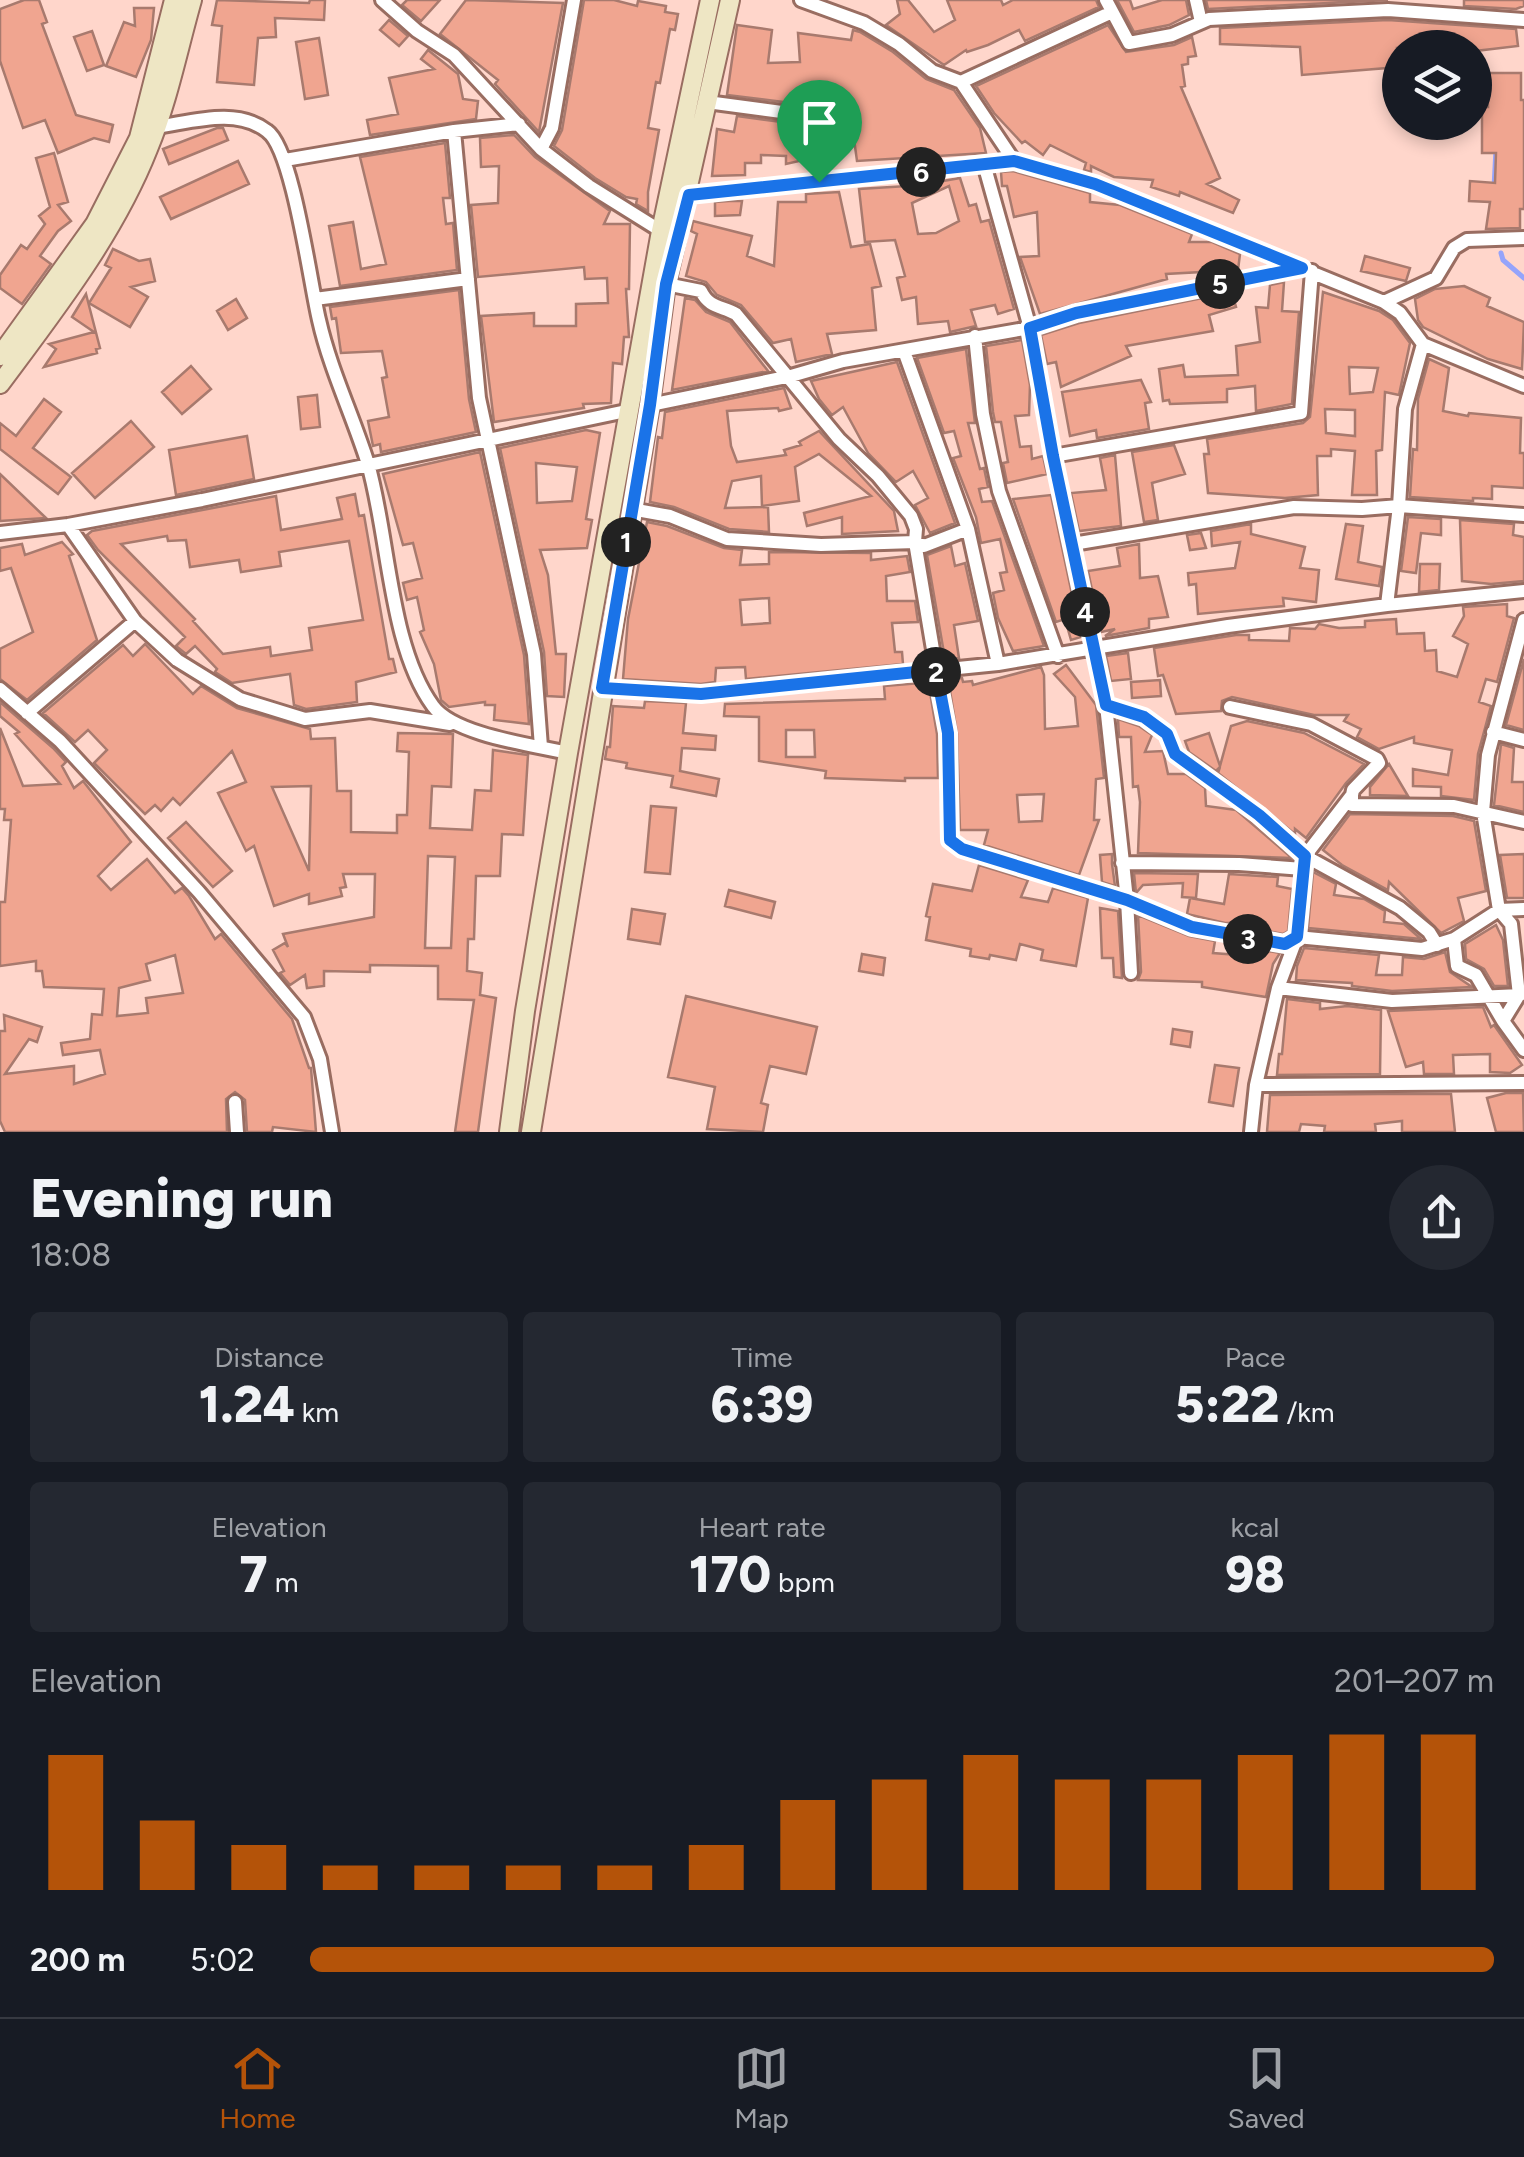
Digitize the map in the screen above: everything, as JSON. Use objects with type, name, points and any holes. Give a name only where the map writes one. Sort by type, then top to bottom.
[{"type":"main road","points":[[0,356],[95,224],[138,138],[174,0]]},
{"type":"main road","points":[[0,384],[108,229],[156,127],[192,0]]},
{"type":"main road","points":[[531,1132],[631,508],[660,231],[710,0]]},
{"type":"main road","points":[[509,1132],[568,753],[730,0]]},
{"type":"street","points":[[382,0],[417,31],[454,55],[541,149],[589,186],[660,231]]},
{"type":"street","points":[[541,149],[552,128],[574,0]]},
{"type":"street","points":[[800,0],[864,23],[900,44],[932,71],[962,82],[1014,161]]},
{"type":"street","points":[[1196,0],[1201,22]]},
{"type":"street","points":[[962,82],[1109,6],[1129,42],[1172,35],[1201,22],[1388,10],[1524,20]]},
{"type":"street","points":[[707,102],[789,113]]},
{"type":"street","points":[[156,127],[225,117],[252,121],[272,133],[285,160],[319,322],[369,467],[411,661],[434,708],[456,725]]},
{"type":"street","points":[[285,160],[519,124]]},
{"type":"street","points":[[454,131],[479,398],[534,654],[541,747]]},
{"type":"street","points":[[689,195],[1014,161],[1095,184],[1384,302],[1400,313],[1423,344],[1524,386]]},
{"type":"street","points":[[984,164],[1030,328],[1106,705],[1131,972]]},
{"type":"street","points":[[1384,302],[1436,278],[1454,248],[1467,240],[1524,238]]},
{"type":"street","points":[[0,533],[68,525],[369,467],[791,376],[843,361],[1030,328],[1076,313],[1307,270]]},
{"type":"street","points":[[1053,456],[1301,412],[1307,270]]},
{"type":"street","points":[[314,299],[468,279]]},
{"type":"street","points":[[666,284],[700,291],[705,300],[720,310],[736,314],[839,438],[911,516],[948,733],[950,840],[962,849],[1127,900],[1192,927],[1285,944],[1297,937],[1422,948],[1454,939],[1500,910],[1524,909]]},
{"type":"street","points":[[975,336],[984,414],[999,491],[1058,656]]},
{"type":"street","points":[[1387,605],[1399,506],[1404,409],[1423,344]]},
{"type":"street","points":[[904,351],[968,530],[998,664]]},
{"type":"street","points":[[1073,544],[1294,507],[1399,506],[1524,516]]},
{"type":"street","points":[[631,508],[670,516],[726,539],[821,545],[916,542],[930,546],[968,530]]},
{"type":"street","points":[[68,525],[135,621],[177,660],[240,698],[305,718],[370,711],[456,725],[568,753]]},
{"type":"street","points":[[602,688],[701,694],[998,664],[1387,605],[1524,591]]},
{"type":"street","points":[[1503,1021],[1521,995],[1511,924],[1500,910],[1484,812],[1493,732],[1524,620]]},
{"type":"street","points":[[27,713],[135,621]]},
{"type":"street","points":[[0,689],[60,741],[186,878],[304,1016],[320,1060],[332,1132]]},
{"type":"street","points":[[1106,705],[1144,717],[1167,734],[1175,754],[1259,815],[1304,862],[1400,908],[1429,932],[1437,945]]},
{"type":"street","points":[[1230,707],[1311,724],[1377,759],[1377,768],[1352,790],[1352,804],[1454,806],[1524,822]]},
{"type":"street","points":[[1493,732],[1524,740]]},
{"type":"street","points":[[1250,1132],[1256,1085],[1278,988],[1297,937],[1304,862],[1352,795]]},
{"type":"street","points":[[1122,863],[1304,862]]},
{"type":"street","points":[[1454,939],[1456,966],[1476,975],[1524,1050]]},
{"type":"street","points":[[1278,988],[1392,1001],[1521,995]]},
{"type":"street","points":[[1256,1085],[1524,1084]]},
{"type":"street","points":[[235,1102],[237,1132]]},
{"type":"building","points":[[24,0],[39,0],[47,22],[42,24],[76,115],[113,125],[109,142],[94,138],[58,153],[45,120],[23,128],[0,61],[0,9]]},
{"type":"building","points":[[217,0],[325,0],[324,20],[275,18],[276,37],[258,38],[254,85],[217,82],[222,26],[212,25]]},
{"type":"building","points":[[407,0],[440,0],[421,21],[402,5]]},
{"type":"building","points":[[466,0],[563,3],[539,132],[495,84],[498,80],[440,34]]},
{"type":"building","points":[[584,0],[614,0],[637,6],[638,1],[666,6],[665,12],[678,14],[675,30],[670,29],[660,83],[656,82],[648,128],[659,130],[648,211],[636,204],[637,199],[626,197],[595,178],[554,146],[562,130]]},
{"type":"building","points":[[897,0],[908,0],[934,32],[955,20],[947,0],[1001,0],[1003,5],[1013,0],[1096,0],[1099,7],[1025,41],[1019,30],[988,45],[966,50],[944,65],[886,25],[900,14]]},
{"type":"building","points":[[1117,0],[1130,0],[1133,9],[1162,0],[1186,0],[1189,15],[1169,25],[1134,32]]},
{"type":"building","points":[[1206,0],[1388,0],[1208,9]]},
{"type":"building","points":[[1464,0],[1524,0],[1524,6],[1464,6]]},
{"type":"building","points":[[134,8],[154,8],[151,40],[136,77],[106,66],[124,22],[135,26]]},
{"type":"building","points":[[389,20],[408,36],[399,46],[380,30]]},
{"type":"building","points":[[1388,20],[1516,29],[1518,46],[1492,49],[1492,30],[1382,30],[1382,68],[1302,75],[1300,47],[1220,44],[1220,28]]},
{"type":"building","points":[[737,25],[772,30],[768,63],[800,62],[798,33],[851,40],[853,30],[860,32],[926,79],[954,90],[980,128],[986,153],[857,161],[854,139],[828,142],[830,154],[786,164],[786,156],[761,155],[761,163],[745,163],[745,175],[712,176],[717,129],[734,132],[737,116],[789,123],[799,115],[798,108],[791,103],[727,95]]},
{"type":"building","points":[[1108,25],[1126,52],[1174,45],[1192,37],[1196,56],[1188,57],[1188,64],[1182,65],[1185,86],[1181,87],[1220,178],[1207,184],[1239,200],[1233,213],[1180,192],[1179,196],[1151,187],[1153,180],[1114,177],[1091,166],[1091,172],[1084,170],[1086,163],[1050,145],[1043,155],[1025,141],[1022,143],[976,86]]},
{"type":"building","points":[[92,31],[104,65],[87,71],[74,37]]},
{"type":"building","points":[[319,38],[328,95],[305,99],[296,42]]},
{"type":"building","points":[[428,50],[458,74],[463,99],[478,101],[476,119],[370,135],[367,120],[398,114],[389,78],[434,69],[421,59]]},
{"type":"building","points":[[1492,73],[1521,73],[1524,209],[1520,209],[1520,228],[1486,229],[1490,202],[1469,201],[1470,181],[1495,183],[1496,153],[1482,153],[1482,140],[1492,140]]},
{"type":"building","points":[[223,128],[228,140],[169,164],[163,149]]},
{"type":"building","points":[[514,135],[535,157],[610,211],[604,224],[630,224],[626,289],[629,337],[624,337],[622,364],[613,363],[611,403],[583,404],[584,408],[494,422],[481,316],[534,313],[534,326],[576,326],[576,304],[608,303],[607,278],[585,279],[584,267],[478,277],[471,205],[498,203],[499,166],[481,167],[480,138]]},
{"type":"building","points":[[445,143],[450,198],[443,198],[446,224],[453,223],[457,270],[340,286],[329,226],[353,222],[361,269],[386,264],[360,157]]},
{"type":"building","points":[[54,153],[68,202],[58,205],[71,221],[58,231],[40,256],[51,264],[22,304],[0,288],[0,275],[21,245],[27,249],[45,224],[39,216],[50,207],[36,158]]},
{"type":"building","points":[[238,161],[249,184],[171,219],[160,197]]},
{"type":"building","points":[[1013,171],[1090,193],[1090,202],[1120,205],[1192,234],[1189,242],[1212,242],[1240,254],[1238,270],[1166,274],[1167,279],[1040,314],[1020,257],[1039,256],[1037,212],[1014,217],[1001,172]]},
{"type":"building","points":[[960,178],[969,206],[976,204],[981,222],[989,220],[1014,309],[998,314],[995,305],[971,310],[976,326],[950,332],[948,321],[918,324],[916,297],[902,300],[897,278],[905,276],[895,240],[865,242],[859,189],[907,186],[908,191]],"holes":[[[949,186],[959,221],[936,233],[918,234],[912,203]]]},
{"type":"building","points":[[839,192],[851,247],[870,244],[881,286],[872,288],[876,330],[827,334],[832,354],[796,362],[791,339],[773,343],[741,305],[717,295],[706,282],[686,276],[697,234],[691,231],[693,221],[752,236],[747,256],[774,266],[778,202],[806,202],[806,194]]},
{"type":"building","points":[[742,201],[740,215],[715,216],[715,202]]},
{"type":"building","points":[[113,249],[139,261],[150,259],[155,281],[131,287],[148,297],[130,327],[89,303],[111,268],[105,265]]},
{"type":"building","points":[[1365,256],[1410,268],[1406,281],[1361,271]]},
{"type":"building","points":[[1284,282],[1282,311],[1299,312],[1292,404],[1256,411],[1255,386],[1227,389],[1227,402],[1163,401],[1159,369],[1183,365],[1185,377],[1238,375],[1236,346],[1260,342],[1256,307],[1268,308],[1270,285]]},
{"type":"building","points":[[1464,286],[1490,298],[1487,306],[1524,322],[1522,369],[1488,359],[1423,327],[1418,320],[1415,299],[1435,289]]},
{"type":"building","points":[[459,290],[469,399],[476,432],[381,452],[380,444],[373,446],[368,421],[389,417],[382,351],[341,353],[336,318],[332,319],[330,307]]},
{"type":"building","points":[[1232,292],[1236,307],[1209,315],[1213,331],[1126,346],[1131,356],[1061,387],[1056,362],[1047,364],[1041,335],[1079,323]]},
{"type":"building","points":[[1323,292],[1379,311],[1393,320],[1410,343],[1399,395],[1385,392],[1382,450],[1376,451],[1377,495],[1352,495],[1355,451],[1331,449],[1331,456],[1317,456],[1318,495],[1285,498],[1208,493],[1204,454],[1209,454],[1207,439],[1303,423],[1310,417]],"holes":[[[1349,367],[1378,368],[1373,392],[1350,394]],[[1325,409],[1355,410],[1355,436],[1326,433]]]},
{"type":"building","points":[[86,294],[100,348],[97,353],[44,367],[56,349],[49,344],[94,332],[72,317]]},
{"type":"building","points":[[685,298],[730,322],[768,371],[672,390]]},
{"type":"building","points":[[236,299],[247,318],[228,330],[217,311]]},
{"type":"building","points":[[1022,340],[1030,385],[1029,415],[1015,416],[1020,447],[1031,446],[1032,459],[1043,456],[1047,474],[1007,483],[1003,463],[1008,462],[1001,422],[995,422],[993,412],[986,346]]},
{"type":"building","points":[[966,349],[975,423],[968,423],[988,487],[979,489],[982,502],[992,501],[1044,646],[1013,651],[998,618],[993,593],[1004,590],[1000,573],[1007,572],[1000,539],[981,543],[976,517],[953,458],[961,456],[954,431],[944,433],[917,358]]},
{"type":"building","points":[[1429,359],[1449,368],[1443,411],[1521,418],[1524,488],[1492,486],[1492,499],[1473,501],[1410,497],[1413,449],[1417,450],[1418,399]]},
{"type":"building","points":[[897,362],[955,523],[930,533],[915,505],[928,498],[913,471],[896,482],[868,453],[843,407],[832,415],[811,381]]},
{"type":"building","points":[[191,366],[211,389],[182,414],[162,392]]},
{"type":"building","points":[[1141,380],[1151,402],[1145,403],[1149,429],[1097,438],[1096,430],[1070,436],[1062,392]]},
{"type":"building","points":[[784,388],[791,408],[727,411],[737,462],[786,455],[784,450],[801,445],[799,442],[819,431],[894,511],[898,531],[842,534],[842,517],[807,526],[804,513],[871,496],[819,454],[795,467],[799,501],[762,506],[761,476],[732,481],[725,508],[768,507],[769,532],[729,529],[674,507],[650,502],[665,412]]},
{"type":"building","points":[[317,395],[320,427],[301,429],[298,397]]},
{"type":"building","points":[[44,399],[61,412],[33,448],[71,477],[58,494],[0,449],[0,423],[16,436]]},
{"type":"building","points":[[131,421],[154,447],[95,498],[72,473]]},
{"type":"building","points":[[586,430],[600,433],[586,519],[592,520],[587,548],[540,550],[548,575],[556,654],[566,654],[564,697],[547,696],[544,652],[500,448]],"holes":[[[536,463],[577,467],[572,501],[537,503]]]},
{"type":"building","points":[[247,436],[254,479],[176,495],[169,450]]},
{"type":"building","points":[[1174,445],[1185,474],[1152,483],[1158,520],[1144,522],[1132,452]]},
{"type":"building","points":[[480,452],[524,655],[529,724],[494,720],[495,705],[485,702],[449,707],[441,700],[434,664],[420,632],[424,630],[417,597],[407,600],[403,583],[422,578],[413,543],[403,545],[383,474]]},
{"type":"building","points":[[1115,455],[1121,526],[1079,531],[1071,493],[1106,490],[1100,458]]},
{"type":"building","points":[[0,474],[46,518],[0,521]]},
{"type":"building","points":[[355,494],[359,516],[364,515],[389,659],[393,659],[396,672],[356,682],[357,702],[306,709],[294,705],[290,674],[232,683],[215,672],[217,669],[195,646],[186,654],[176,646],[185,637],[87,535],[276,496],[281,530],[342,519],[337,498]],"holes":[[[167,536],[168,541],[186,540],[190,567],[239,560],[241,572],[281,566],[279,552],[349,541],[363,620],[309,628],[312,650],[271,656],[270,647],[223,654],[195,619],[121,544]]]},
{"type":"building","points":[[1051,495],[1081,637],[1071,640],[1065,619],[1056,622],[1013,499]]},
{"type":"building","points":[[1408,517],[1441,519],[1441,535],[1421,533],[1416,573],[1401,571]]},
{"type":"building","points":[[1460,520],[1514,524],[1513,535],[1524,537],[1524,581],[1462,581]]},
{"type":"building","points":[[647,522],[724,548],[742,550],[740,565],[769,564],[769,552],[871,553],[871,560],[907,556],[910,572],[886,576],[887,601],[915,601],[918,622],[892,623],[895,652],[902,652],[903,664],[746,679],[745,667],[716,668],[715,682],[701,684],[623,679],[628,619]],"holes":[[[769,598],[770,623],[742,625],[740,600]]]},
{"type":"building","points":[[1251,524],[1251,534],[1305,547],[1300,568],[1319,570],[1316,602],[1283,598],[1284,606],[1198,614],[1196,584],[1189,585],[1188,573],[1235,568],[1240,542],[1212,546],[1211,531]]},
{"type":"building","points":[[1346,524],[1363,526],[1358,562],[1382,567],[1379,586],[1336,579]]},
{"type":"building","points":[[1201,533],[1206,548],[1190,550],[1187,535]]},
{"type":"building","points":[[62,542],[73,554],[69,556],[97,640],[27,700],[0,679],[0,649],[33,632],[11,568],[0,571],[0,548],[22,544],[25,555]]},
{"type":"building","points":[[1139,544],[1140,578],[1158,576],[1168,617],[1149,619],[1149,628],[1105,636],[1115,629],[1101,632],[1088,571],[1120,566],[1117,548]]},
{"type":"building","points":[[951,546],[955,566],[965,563],[978,621],[954,625],[959,658],[945,659],[927,555]]},
{"type":"building","points":[[1420,564],[1440,564],[1439,590],[1419,592]]},
{"type":"building","points":[[1507,604],[1507,616],[1514,618],[1497,682],[1486,679],[1479,702],[1491,706],[1478,754],[1474,800],[1441,796],[1441,787],[1413,786],[1413,769],[1448,775],[1452,750],[1414,743],[1414,737],[1379,749],[1357,737],[1361,729],[1344,721],[1348,715],[1314,715],[1232,697],[1222,701],[1221,711],[1176,714],[1163,675],[1158,676],[1154,648],[1236,635],[1249,635],[1249,640],[1289,641],[1290,628],[1315,629],[1319,624],[1365,627],[1365,621],[1396,619],[1397,634],[1424,633],[1425,651],[1436,650],[1437,671],[1457,677],[1468,644],[1453,636],[1464,616],[1463,607]]},
{"type":"building","points":[[145,644],[193,694],[201,686],[237,708],[310,729],[311,739],[335,738],[337,791],[351,791],[351,832],[397,833],[397,815],[407,815],[409,752],[397,751],[398,733],[453,734],[451,787],[432,786],[430,828],[472,830],[475,790],[491,791],[493,750],[528,755],[523,835],[502,834],[500,876],[476,876],[474,939],[468,939],[467,971],[482,973],[480,995],[496,998],[478,1132],[455,1132],[474,1000],[438,999],[438,966],[370,965],[370,972],[324,971],[324,986],[307,988],[305,975],[290,985],[280,973],[284,971],[273,950],[285,943],[288,947],[283,934],[374,917],[375,874],[343,874],[346,887],[340,888],[342,896],[309,904],[309,894],[274,906],[254,846],[246,851],[218,793],[246,782],[232,751],[180,805],[173,798],[161,811],[155,805],[145,814],[94,763],[107,750],[88,730],[75,742],[43,713],[123,645],[133,656]],"holes":[[[311,786],[309,871],[272,787]],[[428,856],[455,857],[451,948],[425,948]]]},
{"type":"building","points":[[1128,653],[1131,679],[1111,681],[1106,656]]},
{"type":"building","points":[[1524,659],[1524,730],[1506,725]]},
{"type":"building","points":[[1066,665],[1096,705],[1104,778],[1096,779],[1094,820],[1099,820],[1079,875],[984,845],[988,830],[960,830],[957,733],[948,679],[962,678],[973,685],[1041,667],[1045,729],[1078,726],[1075,697],[1054,674]],"holes":[[[1044,794],[1042,821],[1019,822],[1017,795]]]},
{"type":"building","points":[[1160,680],[1161,696],[1132,698],[1131,682]]},
{"type":"building","points":[[884,686],[929,686],[937,734],[938,778],[825,778],[826,771],[759,761],[759,717],[724,716],[725,704],[885,699]],"holes":[[[786,730],[814,730],[815,757],[786,757]]]},
{"type":"building","points":[[645,701],[686,703],[683,733],[716,736],[715,750],[682,748],[680,771],[719,779],[716,796],[671,787],[673,776],[626,768],[627,763],[605,759],[610,747],[613,706],[644,708]]},
{"type":"building","points":[[0,702],[53,748],[66,762],[62,766],[74,788],[83,781],[131,842],[98,876],[111,890],[147,859],[175,893],[182,888],[215,939],[221,934],[292,1019],[311,1068],[316,1132],[273,1127],[272,1132],[247,1132],[245,1100],[235,1092],[226,1099],[227,1132],[5,1132],[0,1121],[0,1031],[5,1031],[4,1015],[42,1027],[37,1042],[29,1039],[5,1074],[74,1066],[74,1084],[105,1074],[100,1050],[63,1055],[61,1043],[90,1039],[92,1014],[102,1015],[104,989],[44,987],[36,961],[0,966],[0,902],[5,902],[11,820],[4,820],[5,809],[0,809],[0,728],[23,786],[60,784],[15,734],[19,732],[0,716]],"holes":[[[175,955],[183,993],[146,998],[148,1013],[117,1016],[119,988],[150,980],[146,964]]]},
{"type":"building","points":[[1118,719],[1152,735],[1145,752],[1163,751],[1168,774],[1186,774],[1205,788],[1206,806],[1236,810],[1292,858],[1138,853],[1140,802],[1138,786],[1133,787],[1131,737],[1119,737]]},
{"type":"building","points":[[1247,721],[1304,733],[1364,764],[1306,838],[1295,829],[1295,834],[1218,773],[1220,767],[1216,771],[1189,752],[1185,741],[1209,733],[1220,766],[1231,726]]},
{"type":"building","points":[[1501,744],[1514,748],[1512,782],[1524,782],[1524,812],[1494,805]]},
{"type":"building","points":[[1389,764],[1408,796],[1370,795],[1370,787]]},
{"type":"building","points":[[651,806],[676,808],[670,874],[645,872]]},
{"type":"building","points":[[1350,814],[1453,816],[1474,821],[1486,891],[1458,898],[1464,921],[1441,933],[1389,882],[1388,890],[1323,850]]},
{"type":"building","points":[[186,822],[232,871],[213,887],[168,838]]},
{"type":"building","points":[[1112,854],[1115,886],[1102,882],[1100,855]]},
{"type":"building","points":[[1524,854],[1524,898],[1507,898],[1500,855]]},
{"type":"building","points":[[979,865],[1028,880],[1021,897],[1048,902],[1053,888],[1088,898],[1076,966],[1041,960],[1043,950],[1020,944],[1016,960],[990,955],[989,959],[970,956],[971,949],[926,940],[933,884],[972,891]]},
{"type":"building","points":[[1313,872],[1336,884],[1334,895],[1364,899],[1385,911],[1384,922],[1404,924],[1421,939],[1308,928]]},
{"type":"building","points":[[1134,873],[1198,874],[1196,898],[1182,897],[1183,883],[1143,885],[1136,893]]},
{"type":"building","points":[[1229,874],[1278,877],[1277,886],[1292,889],[1288,931],[1283,934],[1246,927],[1247,923],[1225,923],[1187,914],[1190,898],[1224,904]]},
{"type":"building","points":[[729,890],[775,902],[771,918],[725,906]]},
{"type":"building","points":[[1100,908],[1118,911],[1122,978],[1114,977],[1113,958],[1102,958]]},
{"type":"building","points":[[632,909],[665,914],[660,944],[628,939]]},
{"type":"building","points":[[1138,915],[1189,936],[1215,941],[1213,953],[1239,955],[1245,953],[1245,947],[1280,953],[1273,964],[1266,997],[1202,987],[1202,982],[1138,980]]},
{"type":"building","points":[[1496,925],[1503,940],[1508,986],[1494,986],[1484,969],[1466,959],[1465,944]]},
{"type":"building","points":[[1304,948],[1379,955],[1376,975],[1402,975],[1403,957],[1424,959],[1445,952],[1450,972],[1472,987],[1392,991],[1352,983],[1296,980]]},
{"type":"building","points":[[862,954],[885,958],[883,975],[859,971]]},
{"type":"building","points":[[686,996],[817,1027],[806,1074],[770,1066],[761,1103],[768,1105],[763,1132],[707,1129],[715,1087],[668,1077]]},
{"type":"building","points":[[1287,999],[1320,1003],[1320,1009],[1347,1006],[1381,1010],[1380,1074],[1277,1075]]},
{"type":"building","points":[[1483,1007],[1491,1027],[1494,1025],[1522,1065],[1510,1073],[1490,1072],[1490,1054],[1453,1055],[1454,1074],[1424,1074],[1423,1062],[1406,1067],[1388,1011]]},
{"type":"building","points":[[1173,1029],[1192,1032],[1190,1047],[1171,1044]]},
{"type":"building","points":[[1215,1065],[1239,1068],[1233,1106],[1209,1102]]},
{"type":"building","points":[[1523,1093],[1524,1132],[1496,1132],[1487,1098]]},
{"type":"building","points":[[1451,1094],[1455,1132],[1402,1132],[1402,1121],[1375,1124],[1376,1132],[1324,1132],[1325,1126],[1301,1124],[1299,1132],[1267,1132],[1270,1095]]},
{"type":"waterway","points":[[1494,188],[1496,149]]},
{"type":"waterway","points":[[1501,253],[1503,260],[1524,278]]},
{"type":"route","points":[[1014,161],[1095,184],[1302,268],[1076,313],[1030,328],[1106,705],[1144,717],[1167,734],[1175,754],[1259,815],[1305,856],[1297,937],[1285,944],[1192,927],[1127,900],[955,844],[950,840],[948,733],[936,670],[701,694],[602,688],[650,405],[666,284],[689,195],[819,182],[1014,161]]}]
